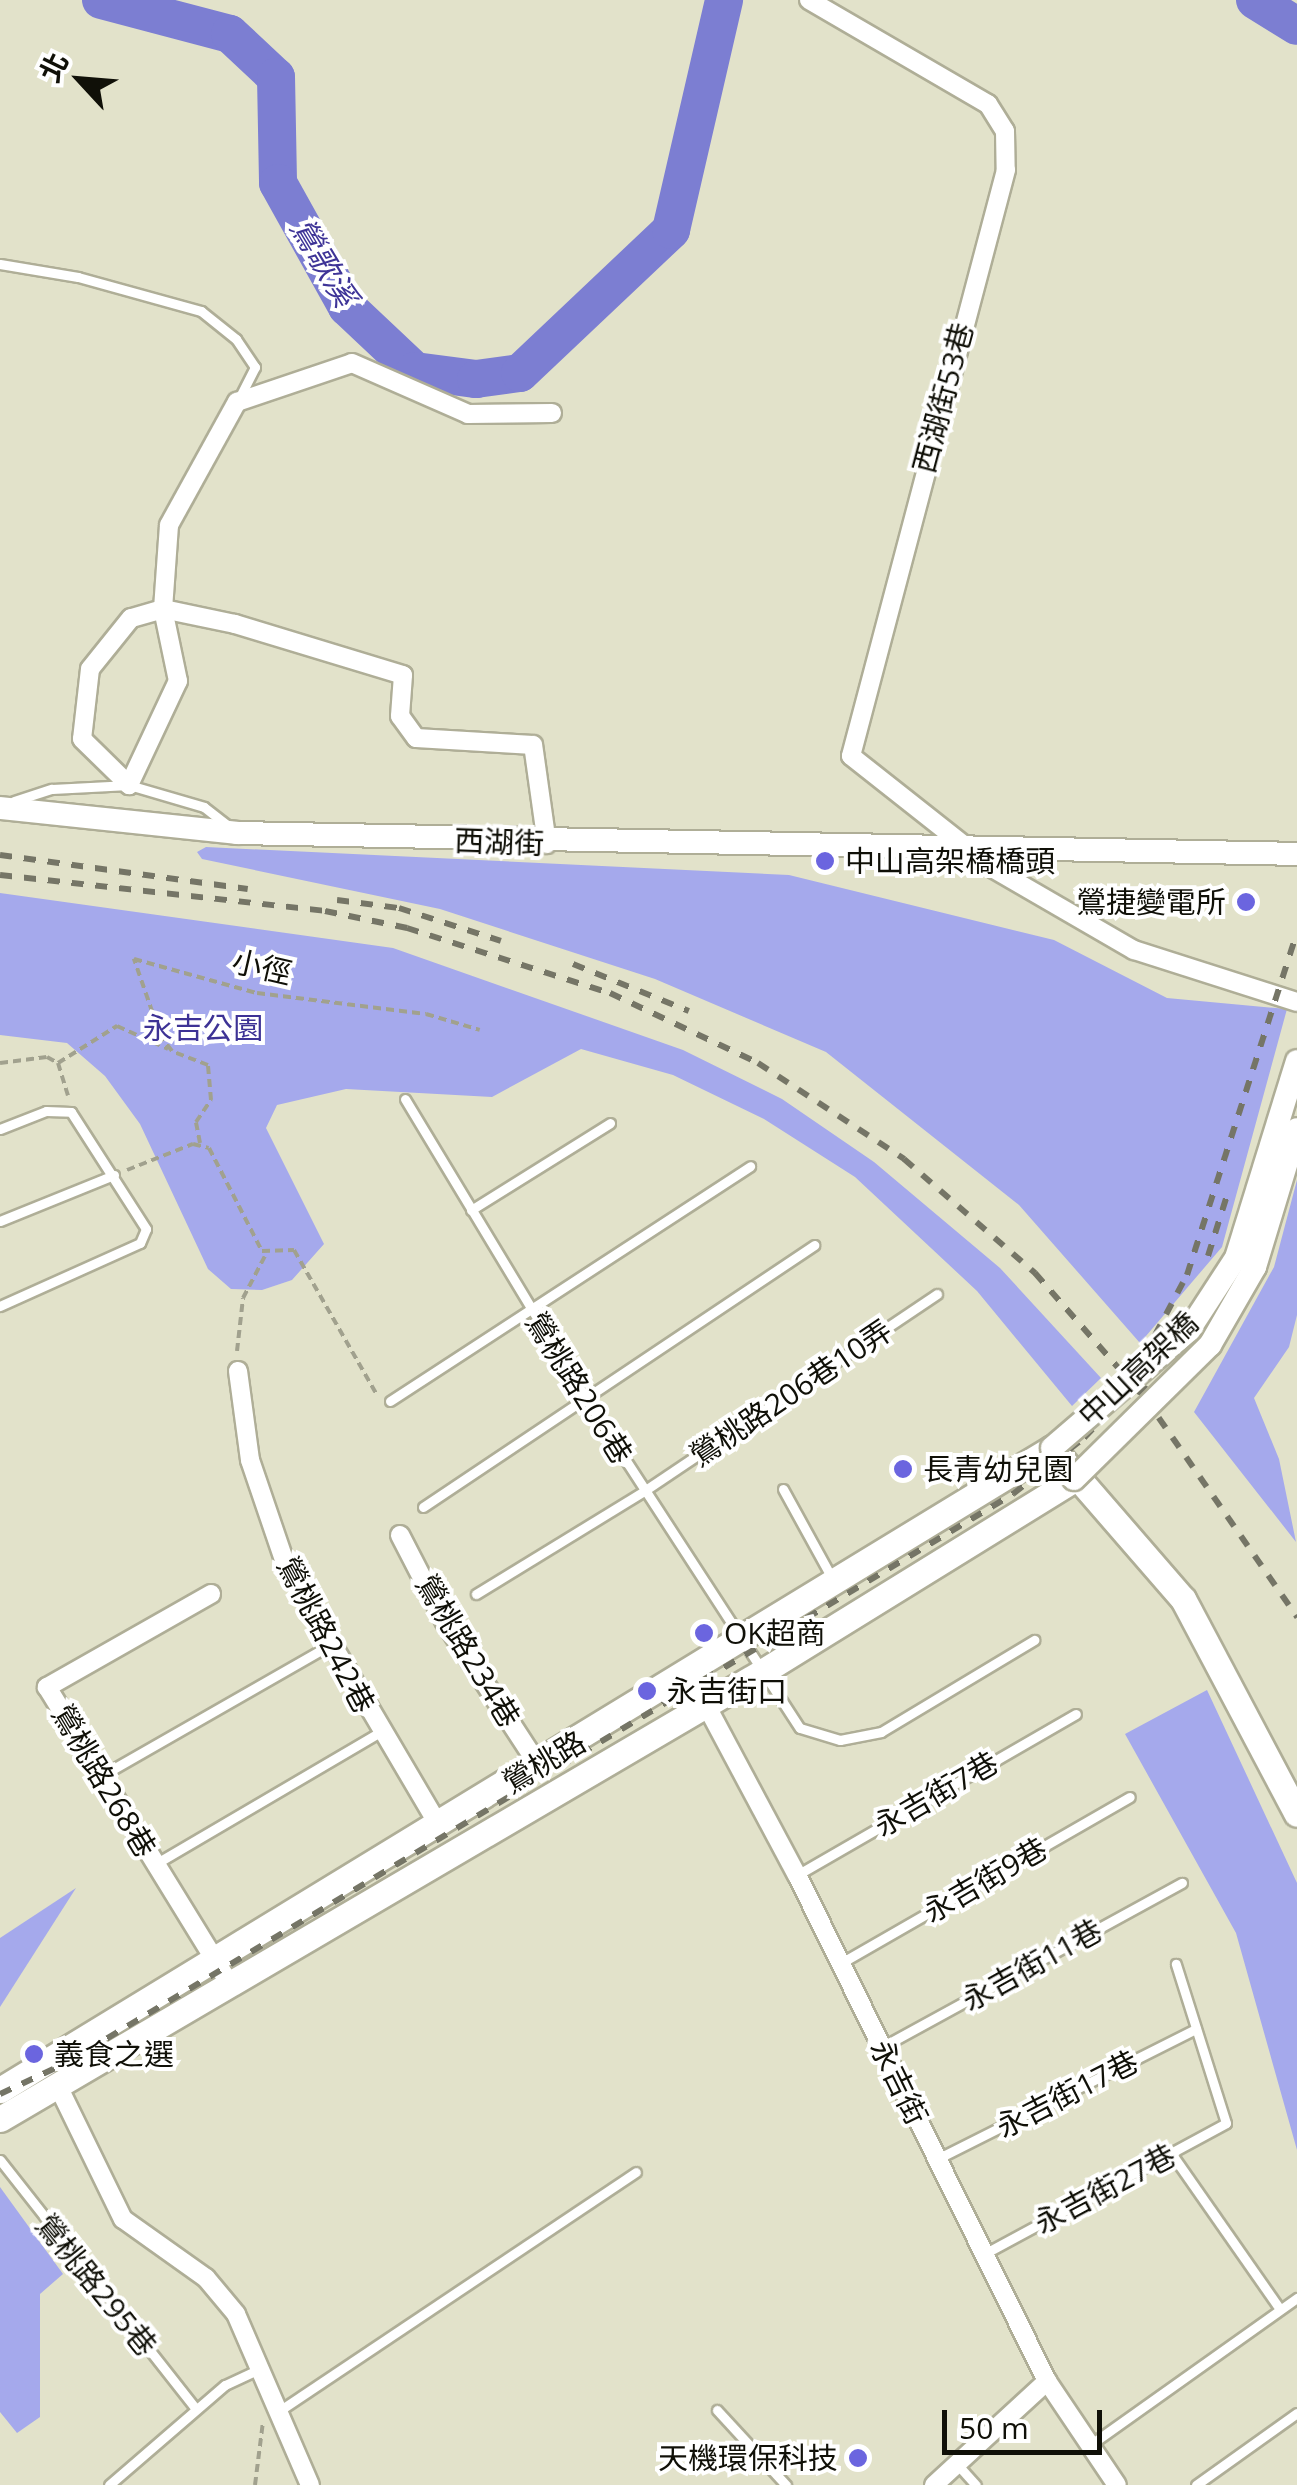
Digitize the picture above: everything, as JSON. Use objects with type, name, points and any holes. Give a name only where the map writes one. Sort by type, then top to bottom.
[{"type":"main road","points":[[1052,1448],[1074,1479],[1134,1536],[1183,1599],[1297,1814]]},
{"type":"main road","name":"鶯桃路","points":[[0,2090],[836,1585],[1052,1448]]},
{"type":"main road","name":"鶯桃路","points":[[1,2117],[762,1672],[1074,1479]]},
{"type":"street","name":"西湖街53巷","points":[[809,0],[988,104],[1005,131],[1006,170],[855,721],[851,756],[964,846]]},
{"type":"street","points":[[547,844],[533,744],[416,738],[400,716],[403,676],[163,608],[130,618],[90,670],[82,739],[129,785],[178,681],[163,608],[170,525],[237,402],[352,363],[468,414],[552,413]]},
{"type":"street","name":"西湖街","points":[[0,807],[237,833],[547,844],[1000,845],[1297,854]]},
{"type":"street","points":[[964,846],[1134,950],[1297,1002]]},
{"type":"street","name":"中山高架橋","points":[[1052,1448],[1189,1330],[1236,1258],[1297,1061]]},
{"type":"street","name":"中山高架橋","points":[[1074,1479],[1210,1345],[1254,1266],[1297,1129]]},
{"type":"street","name":"鶯桃路242巷","points":[[238,1370],[250,1460],[286,1566],[379,1733],[439,1826]]},
{"type":"street","name":"鶯桃路234巷","points":[[400,1535],[445,1622],[539,1766]]},
{"type":"street","name":"鶯桃路268巷","points":[[211,1594],[47,1687],[230,1984]]},
{"type":"street","name":"永吉街","points":[[689,1674],[796,1875],[1047,2381],[1117,2485]]},
{"type":"street","points":[[58,2086],[124,2218],[223,2295],[274,2414],[310,2485]]},
{"type":"street","points":[[934,2485],[1047,2381]]},
{"type":"lane","points":[[0,264],[78,277],[200,311],[236,339],[254,367],[237,402]]},
{"type":"lane","points":[[0,807],[52,789],[129,785],[204,808],[237,833]]},
{"type":"lane","name":"鶯桃路206巷","points":[[405,1098],[644,1492],[800,1728],[840,1740],[881,1732],[1034,1640]]},
{"type":"lane","points":[[0,1130],[46,1111],[71,1112],[146,1228],[140,1243],[0,1306]]},
{"type":"lane","points":[[471,1210],[610,1123]]},
{"type":"lane","points":[[390,1401],[750,1166]]},
{"type":"lane","points":[[0,1221],[114,1174]]},
{"type":"lane","points":[[423,1507],[815,1245]]},
{"type":"lane","name":"鶯桃路206巷10弄","points":[[476,1594],[644,1492],[937,1294]]},
{"type":"lane","points":[[783,1489],[836,1585]]},
{"type":"lane","points":[[101,1776],[328,1646]]},
{"type":"lane","name":"永吉街7巷","points":[[796,1875],[1076,1714]]},
{"type":"lane","points":[[154,1865],[379,1733]]},
{"type":"lane","name":"永吉街9巷","points":[[840,1963],[1130,1797]]},
{"type":"lane","name":"永吉街11巷","points":[[882,2047],[1182,1883]]},
{"type":"lane","points":[[1176,1964],[1196,2029]]},
{"type":"lane","name":"永吉街27巷","points":[[984,2254],[1226,2123],[1196,2029]]},
{"type":"lane","name":"永吉街17巷","points":[[937,2159],[1196,2029]]},
{"type":"lane","points":[[1171,2153],[1280,2309]]},
{"type":"lane","name":"鶯桃路295巷","points":[[0,2160],[195,2408]]},
{"type":"lane","points":[[274,2414],[636,2172]]},
{"type":"lane","points":[[1090,2445],[1297,2298]]},
{"type":"lane","points":[[108,2485],[195,2408],[257,2370]]},
{"type":"lane","points":[[717,2410],[786,2485]]},
{"type":"lane","points":[[1196,2485],[1297,2413]]},
{"type":"lane","points":[[956,2464],[976,2485]]},
{"type":"path","name":"小徑","points":[[172,1051],[160,1036],[134,960],[258,993],[426,1014],[480,1030]]},
{"type":"path","name":"小徑","points":[[58,1063],[117,1026],[208,1065],[210,1100],[196,1122],[200,1143]]},
{"type":"path","points":[[0,1063],[47,1057],[58,1063],[71,1112]]},
{"type":"path","points":[[114,1174],[200,1143],[209,1148],[266,1254]]},
{"type":"path","points":[[266,1254],[294,1250],[380,1401],[390,1401]]},
{"type":"path","points":[[238,1370],[243,1298],[266,1254]]},
{"type":"path","points":[[255,2485],[258,2426],[274,2414]]},
{"type":"green space","points":[[206,847],[789,875],[1054,940],[1167,998],[1287,1009],[1222,1247],[1140,1343],[1019,1205],[826,1052],[655,979],[440,909],[202,859],[197,852]]},
{"type":"green space","name":"永吉公園","points":[[0,893],[393,948],[683,1050],[782,1099],[874,1162],[1000,1268],[1101,1378],[1072,1406],[977,1291],[855,1177],[764,1119],[673,1075],[581,1049],[492,1097],[346,1089],[277,1105],[266,1128],[324,1244],[292,1280],[262,1290],[231,1289],[208,1269],[140,1124],[105,1076],[67,1043],[0,1035]]},
{"type":"green space","points":[[1297,1180],[1297,1315],[1289,1347],[1254,1398],[1279,1459],[1296,1542],[1194,1412],[1274,1267]]},
{"type":"green space","points":[[1207,1690],[1297,1883],[1297,2150],[1236,1933],[1125,1734]]},
{"type":"green space","points":[[76,1888],[0,2007],[0,1938]]},
{"type":"green space","points":[[0,2187],[63,2274],[40,2294],[40,2417],[17,2433],[0,2412]]},
{"type":"waterway","name":"鶯歌溪","points":[[101,0],[230,34],[276,77],[278,183],[347,307],[415,371],[476,379],[520,373],[671,230],[724,0]]},
{"type":"waterway","name":"鶯歌溪","points":[[1255,0],[1297,26]]},
{"type":"railway","points":[[0,855],[248,889]]},
{"type":"railway","points":[[0,875],[325,911],[407,928],[610,993],[758,1063],[904,1159],[1035,1273],[1145,1398],[1297,1617]]},
{"type":"railway","points":[[337,900],[399,908],[501,941]]},
{"type":"railway","points":[[0,2094],[66,2063],[1013,1494],[1084,1438],[1121,1399],[1187,1275],[1297,933]]},
{"type":"railway","points":[[573,964],[689,1011]]},
{"type":"railway","points":[[1208,1256],[1229,1189]]},
{"type":"railway","points":[[1061,1477],[1127,1416],[1178,1330]]},
{"type":"place","name":"中山高架橋橋頭","points":[[825,861]]},
{"type":"place","name":"鶯捷變電所","points":[[1246,902]]},
{"type":"place","name":"長青幼兒園","points":[[903,1469]]},
{"type":"place","name":"OK超商","points":[[704,1633]]},
{"type":"place","name":"永吉街口","points":[[647,1691]]},
{"type":"place","name":"義食之選","points":[[34,2054]]},
{"type":"place","name":"天機環保科技","points":[[858,2458]]}]
